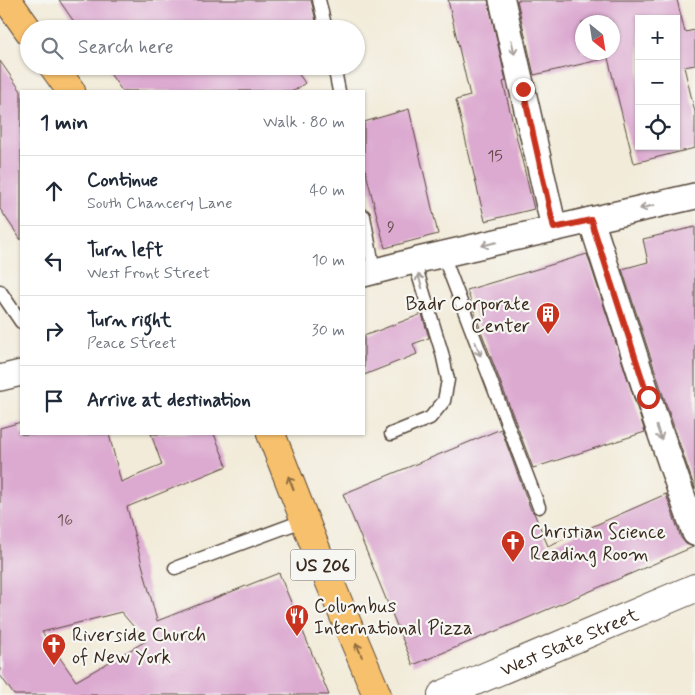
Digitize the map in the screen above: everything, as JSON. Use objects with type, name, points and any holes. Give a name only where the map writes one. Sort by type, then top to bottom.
[{"type":"main road","points":[[7,0],[21,20]]},
{"type":"main road","points":[[59,75],[70,90]]},
{"type":"main road","name":"US 206","points":[[271,435],[318,554],[377,695]]},
{"type":"street","points":[[502,0],[554,228]]},
{"type":"street","points":[[369,272],[695,196]]},
{"type":"street","points":[[591,220],[648,397],[695,533]]},
{"type":"street","points":[[0,378],[20,373]]},
{"type":"street","name":"West State Street","points":[[442,695],[695,588]]},
{"type":"lane","points":[[319,0],[324,20]]},
{"type":"lane","points":[[336,75],[339,90]]},
{"type":"lane","points":[[365,233],[369,272]]},
{"type":"lane","points":[[443,254],[539,507]]},
{"type":"lane","points":[[391,434],[430,418],[444,401],[448,380],[442,353],[414,261]]},
{"type":"lane","points":[[0,291],[20,321]]},
{"type":"lane","points":[[175,568],[305,520]]},
{"type":"building","points":[[59,0],[311,0],[316,20],[73,20]]},
{"type":"building","points":[[448,0],[488,0],[506,81],[503,82],[534,209],[485,221],[456,100],[470,96]]},
{"type":"building","points":[[517,0],[677,0],[685,32],[695,30],[695,65],[684,67],[695,112],[695,148],[634,163],[608,60],[620,60],[620,15],[575,15],[575,60],[599,60],[534,75]]},
{"type":"building","points":[[0,61],[20,90],[20,239],[0,209]]},
{"type":"building","points":[[111,75],[299,75],[305,83],[295,90],[121,90]]},
{"type":"building","points":[[409,109],[438,234],[385,248],[365,169],[365,122]]},
{"type":"building","points":[[695,227],[695,489],[622,269],[648,262],[643,239]]},
{"type":"building","name":"Badr Corporate Center","points":[[587,254],[645,432],[533,468],[467,290]]},
{"type":"building","points":[[422,314],[429,338],[413,344],[417,354],[365,375],[365,336]]},
{"type":"building","points":[[20,422],[20,435],[109,435],[121,482],[162,465],[151,435],[214,435],[227,466],[127,507],[157,621],[279,573],[329,695],[14,695],[0,675],[0,428]],"holes":[[[121,612],[146,641],[76,681],[42,632]]]},
{"type":"building","points":[[501,429],[531,510],[548,546],[666,494],[681,538],[686,544],[693,547],[413,665],[343,494]]},
{"type":"place","name":"Badr Corporate Center","points":[[548,335]]},
{"type":"place","name":"Christian Science Reading Room","points":[[513,563]]},
{"type":"place","name":"Columbus International Pizza","points":[[297,637]]},
{"type":"place","name":"Riverside Church of New York","points":[[54,666]]},
{"type":"route","points":[[523,89],[554,228],[591,220],[648,397]]}]
